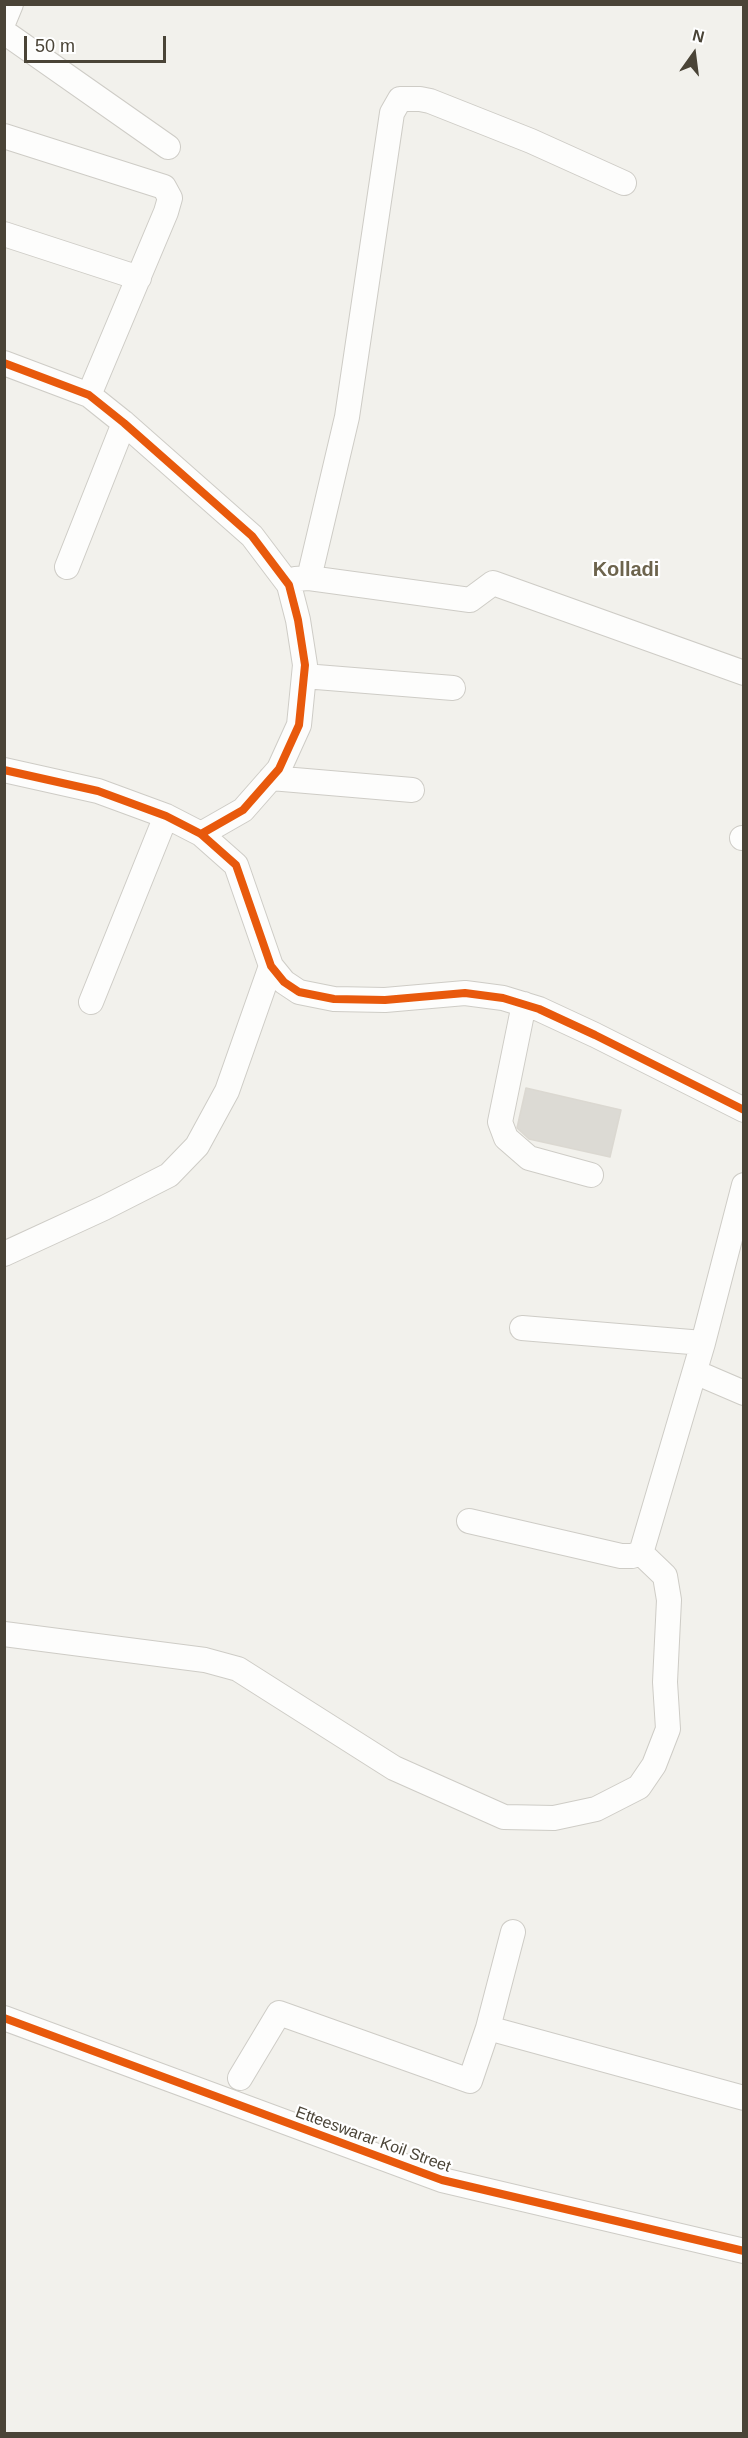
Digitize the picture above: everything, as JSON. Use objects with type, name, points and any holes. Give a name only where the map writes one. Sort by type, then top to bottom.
[{"type":"street","points":[[4,21],[11,4]]},
{"type":"street","points":[[4,32],[168,147]]},
{"type":"street","points":[[309,578],[347,417],[392,113],[400,99],[430,101],[531,141],[624,183]]},
{"type":"street","points":[[4,136],[164,187],[170,198],[89,395]]},
{"type":"street","points":[[4,234],[139,278]]},
{"type":"street","points":[[4,363],[89,395],[252,536],[289,585],[298,620],[305,665],[299,725],[279,769],[243,810],[201,834]]},
{"type":"street","points":[[67,567],[124,423]]},
{"type":"street","points":[[285,580],[309,578],[470,600],[493,583],[744,673]]},
{"type":"street","points":[[304,676],[453,688]]},
{"type":"street","points":[[4,770],[98,791],[166,816],[201,834],[236,865],[271,966],[284,982],[299,992],[334,999],[385,1000],[465,993],[503,998],[524,1004],[595,1035],[744,1110]]},
{"type":"street","points":[[271,778],[412,790]]},
{"type":"street","points":[[91,1002],[166,816]]},
{"type":"street","points":[[4,1254],[169,1175],[190,1153],[227,1091],[271,966]]},
{"type":"street","points":[[524,1004],[500,1122],[506,1138],[529,1158],[591,1175]]},
{"type":"street","points":[[641,1553],[695,1372],[744,1185]]},
{"type":"street","points":[[522,1328],[703,1343]]},
{"type":"street","points":[[695,1372],[744,1394]]},
{"type":"street","points":[[469,1521],[621,1556],[641,1553]]},
{"type":"street","points":[[4,1634],[205,1660],[238,1669],[394,1768],[504,1817],[554,1818],[596,1809],[639,1787],[654,1765],[668,1729],[665,1682],[669,1600],[665,1576],[641,1553]]},
{"type":"street","points":[[240,2078],[279,2013],[470,2081],[488,2028],[513,1932]]},
{"type":"street","name":"Etteeswarar Koil Street","points":[[4,2018],[442,2180],[744,2251]]},
{"type":"street","points":[[488,2028],[744,2098]]},
{"type":"building","points":[[526,1088],[621,1110],[610,1157],[529,1139],[517,1128]]},
{"type":"cycle path","points":[[4,363],[89,395],[252,536],[289,585],[298,620],[305,665],[299,725],[279,769],[243,810],[201,834]]},
{"type":"cycle path","points":[[4,770],[98,791],[166,816],[201,834],[236,865],[271,966],[284,982],[299,992],[334,999],[385,1000],[465,993],[503,998],[539,1009],[595,1035],[744,1110]]},
{"type":"cycle path","points":[[4,2018],[442,2180],[744,2251]]},
{"type":"district","name":"Kolladi","points":[[626,570]]}]
